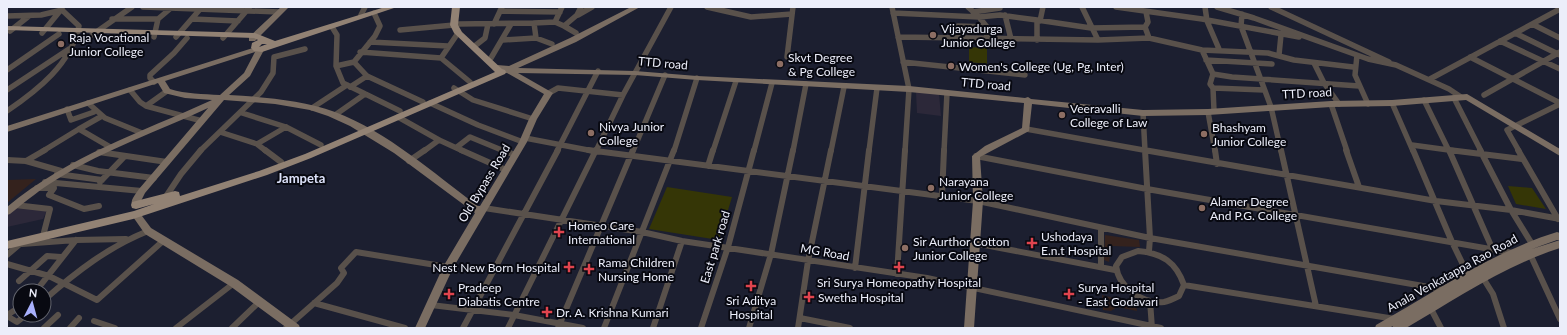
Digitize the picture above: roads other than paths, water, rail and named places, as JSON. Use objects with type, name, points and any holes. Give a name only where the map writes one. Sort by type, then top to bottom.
[{"type":"main road","points":[[262,43],[363,11],[387,7]]},
{"type":"main road","points":[[9,29],[181,36],[225,36],[262,43],[332,27],[393,7]]},
{"type":"main road","points":[[456,7],[457,28],[505,70]]},
{"type":"main road","points":[[457,28],[462,7]]},
{"type":"main road","points":[[457,28],[505,70]]},
{"type":"main road","points":[[43,31],[59,34],[78,32]]},
{"type":"main road","points":[[456,89],[470,82],[505,70]]},
{"type":"main road","points":[[11,243],[44,233],[135,211],[263,173],[456,89],[505,70]]},
{"type":"main road","points":[[135,211],[165,198],[281,162],[319,148]]},
{"type":"street","points":[[95,33],[112,19],[132,7]]},
{"type":"street","points":[[143,7],[282,9]]},
{"type":"street","points":[[578,15],[581,7]]},
{"type":"street","points":[[564,26],[578,15],[592,7]]},
{"type":"street","points":[[505,70],[552,44],[573,37],[627,7]]},
{"type":"street","points":[[505,70],[636,7]]},
{"type":"street","points":[[508,328],[623,95],[671,7]]},
{"type":"street","points":[[707,7],[751,17],[792,14]]},
{"type":"street","points":[[787,57],[793,7]]},
{"type":"street","points":[[968,7],[987,26],[987,37]]},
{"type":"street","points":[[1037,40],[1039,20],[1043,7]]},
{"type":"street","points":[[1082,7],[1090,28],[1098,40]]},
{"type":"street","points":[[1116,7],[1207,19],[1281,35],[1310,38]]},
{"type":"street","points":[[1205,7],[1204,10],[1219,49]]},
{"type":"street","points":[[1218,7],[1242,14],[1357,56],[1396,65]]},
{"type":"street","points":[[1271,7],[1345,40],[1396,65],[1430,79],[1449,89],[1457,97],[1531,249],[1560,319]]},
{"type":"street","points":[[154,34],[158,19],[171,8]]},
{"type":"street","points":[[201,8],[181,36],[174,53],[150,75],[150,78],[157,81],[167,92],[180,95],[254,99],[312,108],[335,115],[362,130],[409,161],[476,210],[484,208]]},
{"type":"street","points":[[476,45],[485,38],[491,24],[501,9],[520,8],[561,10],[555,22]]},
{"type":"street","points":[[973,12],[1000,8],[1011,39]]},
{"type":"street","points":[[7,16],[52,14],[62,9]]},
{"type":"street","points":[[43,31],[62,9]]},
{"type":"street","points":[[7,111],[50,76],[70,48],[78,32],[76,23],[62,9]]},
{"type":"street","points":[[225,36],[249,9]]},
{"type":"street","points":[[282,9],[262,43],[247,74],[221,98],[142,191],[136,201],[135,211],[148,231],[234,283],[291,327],[314,303],[337,283],[344,273],[341,268],[356,252],[448,267]]},
{"type":"street","points":[[1430,79],[1560,9]]},
{"type":"street","points":[[897,274],[909,89],[892,10],[979,17],[1003,15],[1090,28],[1145,27]]},
{"type":"street","points":[[1146,12],[1148,22],[1145,27],[1149,38]]},
{"type":"street","points":[[336,66],[354,62],[360,52],[377,33],[380,26],[374,13]]},
{"type":"street","points":[[1242,14],[1241,26],[1253,63],[1271,107],[1288,175],[1295,215],[1316,306]]},
{"type":"street","points":[[9,29],[29,16]]},
{"type":"street","points":[[112,19],[158,19]]},
{"type":"street","points":[[192,19],[238,21]]},
{"type":"street","points":[[400,30],[457,28],[491,24],[555,22],[564,26],[573,37]]},
{"type":"street","points":[[534,23],[536,38]]},
{"type":"street","points":[[961,39],[958,26],[968,23],[987,26]]},
{"type":"street","points":[[491,58],[503,40],[511,24]]},
{"type":"street","points":[[1532,24],[1559,36]]},
{"type":"street","points":[[332,27],[337,35],[336,66],[343,83],[399,114],[439,140],[506,170]]},
{"type":"street","points":[[441,58],[457,28]]},
{"type":"street","points":[[1515,33],[1559,54]]},
{"type":"street","points":[[7,70],[59,34]]},
{"type":"street","points":[[1279,55],[1281,35]]},
{"type":"street","points":[[898,37],[961,39],[987,37],[1037,40],[1149,38],[1202,50],[1219,49],[1249,51],[1279,55],[1294,60],[1353,67]]},
{"type":"street","points":[[503,40],[536,38],[552,44]]},
{"type":"street","points":[[1500,41],[1560,69]]},
{"type":"street","points":[[370,42],[448,46]]},
{"type":"street","points":[[7,129],[157,81],[262,43]]},
{"type":"street","points":[[7,90],[70,48]]},
{"type":"street","points":[[165,198],[176,178],[220,132],[242,113],[273,75],[274,57],[305,49]]},
{"type":"street","points":[[1202,50],[1213,74],[1210,84],[1213,88],[1211,112],[1217,164]]},
{"type":"street","points":[[360,52],[441,58],[470,82]]},
{"type":"street","points":[[1484,95],[1559,54]]},
{"type":"street","points":[[1357,56],[1353,67],[1354,75],[1368,104]]},
{"type":"street","points":[[1470,57],[1560,104]]},
{"type":"street","points":[[1206,60],[1272,64]]},
{"type":"street","points":[[354,62],[367,76],[478,125],[524,140],[748,172],[978,201],[1150,238],[1449,292]]},
{"type":"street","points":[[903,62],[1026,75]]},
{"type":"street","points":[[1314,63],[1335,104],[1359,187]]},
{"type":"street","points":[[7,65],[14,66]]},
{"type":"street","points":[[505,70],[541,87],[549,93],[558,88],[623,95]]},
{"type":"street","name":"TTD road","points":[[505,70],[635,72],[736,81],[909,89],[1143,113],[1211,112],[1271,107],[1392,103],[1457,97]]},
{"type":"street","points":[[463,328],[525,214],[598,71]]},
{"type":"street","points":[[560,326],[665,74]]},
{"type":"street","points":[[1213,74],[1259,79],[1359,86]]},
{"type":"street","points":[[312,108],[367,76]]},
{"type":"street","points":[[604,328],[671,160],[698,78]]},
{"type":"street","points":[[708,166],[736,81]]},
{"type":"street","name":"East park road","points":[[701,328],[728,247],[772,83]]},
{"type":"street","points":[[749,328],[770,254],[788,177],[806,84]]},
{"type":"street","points":[[798,328],[808,261],[826,182],[844,87]]},
{"type":"street","points":[[855,268],[863,187],[877,88]]},
{"type":"street","points":[[1213,88],[1264,90]]},
{"type":"street","points":[[456,89],[473,100],[533,119]]},
{"type":"street","points":[[130,90],[140,102],[146,106],[182,117],[202,121]]},
{"type":"street","points":[[146,106],[167,92]]},
{"type":"street","name":"Old Bypass Road","points":[[420,328],[448,267],[524,140],[533,119],[549,93]]},
{"type":"street","points":[[942,196],[947,93]]},
{"type":"street","points":[[335,115],[365,94]]},
{"type":"street","points":[[1457,97],[1467,97],[1560,153]]},
{"type":"street","points":[[7,212],[59,172],[99,152],[182,117],[221,98]]},
{"type":"street","points":[[1026,129],[1028,100]]},
{"type":"street","points":[[1424,100],[1449,150],[1492,248]]},
{"type":"street","points":[[88,103],[94,112],[142,133]]},
{"type":"street","points":[[1392,103],[1412,145],[1452,242],[1469,277]]},
{"type":"street","points":[[1559,219],[1522,159],[1507,130],[1516,127],[1560,104]]},
{"type":"street","points":[[67,109],[71,120],[94,112]]},
{"type":"street","points":[[242,113],[286,127],[319,148]]},
{"type":"street","points":[[1143,113],[1150,238],[1149,251]]},
{"type":"street","points":[[26,161],[102,116]]},
{"type":"street","points":[[257,144],[286,127]]},
{"type":"street","points":[[79,129],[110,147]]},
{"type":"street","points":[[976,156],[981,152],[1008,141],[1026,129],[1217,164],[1436,201],[1474,207],[1511,210],[1559,219]]},
{"type":"street","points":[[220,132],[257,144],[281,162]]},
{"type":"street","points":[[457,147],[470,137],[515,155]]},
{"type":"street","points":[[409,161],[439,140]]},
{"type":"street","points":[[1412,145],[1522,159]]},
{"type":"street","points":[[99,152],[124,157],[167,162]]},
{"type":"street","points":[[976,156],[1147,189],[1492,248],[1513,253]]},
{"type":"street","points":[[969,328],[978,201],[976,156]]},
{"type":"street","points":[[96,187],[124,157]]},
{"type":"street","points":[[7,160],[26,161],[59,172],[102,180]]},
{"type":"street","points":[[73,165],[154,178]]},
{"type":"street","points":[[45,182],[142,191]]},
{"type":"street","points":[[37,188],[54,188],[49,195],[84,209],[99,206]]},
{"type":"street","points":[[15,205],[50,209],[44,233]]},
{"type":"street","name":"MG Road","points":[[484,208],[642,232],[682,241],[728,247],[971,287],[1161,328]]},
{"type":"street","points":[[1101,228],[1101,267]]},
{"type":"street","points":[[52,293],[63,283],[126,239],[148,231]]},
{"type":"street","name":"Anala Venkatappa Rao Road","points":[[1380,328],[1396,324],[1431,309],[1449,292],[1483,278],[1531,249],[1560,237]]},
{"type":"street","points":[[7,255],[11,243],[126,239]]},
{"type":"street","points":[[43,283],[61,257],[76,240]]},
{"type":"street","points":[[7,264],[49,276],[97,300],[163,241]]},
{"type":"street","points":[[653,328],[682,241]]},
{"type":"street","points":[[974,243],[1115,270]]},
{"type":"street","name":"Anala Venkatappa Rao Road","points":[[1396,324],[1449,292],[1469,277],[1513,253],[1560,244]]},
{"type":"street","points":[[1149,251],[1167,258],[1180,271],[1184,284],[1180,295],[1167,301],[1150,301],[1133,294],[1120,283],[1115,270],[1116,263],[1120,256],[1128,252],[1149,251]]},
{"type":"street","points":[[19,281],[47,256],[61,257]]},
{"type":"street","points":[[1483,278],[1492,294],[1504,328]]},
{"type":"street","points":[[176,328],[234,283]]},
{"type":"street","points":[[1184,284],[1316,306],[1396,324]]},
{"type":"street","points":[[1150,301],[1152,327]]},
{"type":"street","points":[[232,328],[259,302]]},
{"type":"street","points":[[314,303],[405,328]]},
{"type":"street","points":[[430,305],[514,315],[560,326],[583,328]]},
{"type":"street","points":[[1431,309],[1441,328]]},
{"type":"street","points":[[44,328],[58,315]]},
{"type":"street","points":[[70,328],[79,318]]},
{"type":"street","points":[[800,318],[850,328]]},
{"type":"street","points":[[94,321],[115,328]]},
{"type":"place","name":"Vijayadurga Junior College","points":[[933,35]]},
{"type":"place","name":"Raja Vocational Junior College","points":[[61,44]]},
{"type":"place","name":"Skvt Degree & Pg College","points":[[780,64]]},
{"type":"place","name":"Women's College (Ug, Pg, Inter)","points":[[951,66]]},
{"type":"place","name":"Veeravalli College of Law","points":[[1062,115]]},
{"type":"place","name":"Nivya Junior College","points":[[591,133]]},
{"type":"place","name":"Bhashyam Junior College","points":[[1204,134]]},
{"type":"place","name":"Narayana Junior College","points":[[931,188]]},
{"type":"place","name":"Alamer Degree And P.G. College","points":[[1202,208]]},
{"type":"place","name":"Homeo Care International","points":[[559,232]]},
{"type":"place","name":"Ushodaya E.n.t Hospital","points":[[1032,243]]},
{"type":"place","name":"Sir Aurthor Cotton Junior College","points":[[905,248]]},
{"type":"place","name":"Nest New Born Hospital","points":[[569,267]]},
{"type":"place","name":"Sri Surya Homeopathy Hospital","points":[[899,267]]},
{"type":"place","name":"Rama Children Nursing Home","points":[[589,269]]},
{"type":"place","name":"Sri Aditya Hospital","points":[[751,286]]},
{"type":"place","name":"Pradeep Diabatis Centre","points":[[449,294]]},
{"type":"place","name":"Surya Hospital - East Godavari","points":[[1069,294]]},
{"type":"place","name":"Swetha Hospital","points":[[809,297]]},
{"type":"place","name":"Dr. A. Krishna Kumari","points":[[547,312]]},
{"type":"district","name":"Jampeta","points":[[301,178]]}]
